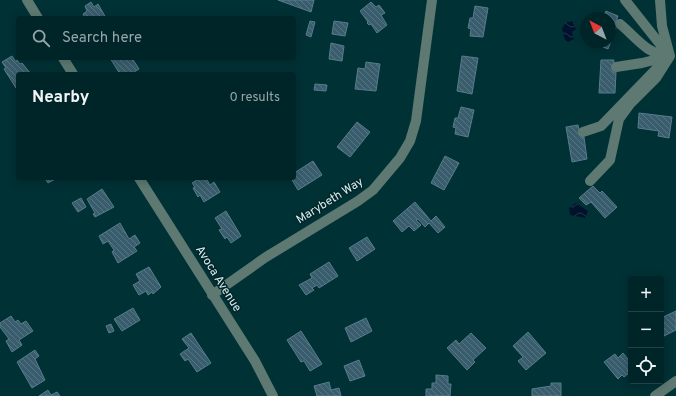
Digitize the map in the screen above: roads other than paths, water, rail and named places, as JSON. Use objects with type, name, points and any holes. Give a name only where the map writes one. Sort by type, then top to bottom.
[{"type":"street","points":[[27,0],[37,16]]},
{"type":"street","name":"Marybeth Way","points":[[212,295],[266,257],[358,201],[373,190],[400,158],[410,141],[416,121],[432,0]]},
{"type":"street","points":[[625,0],[673,56]]},
{"type":"street","points":[[660,0],[662,26],[673,56]]},
{"type":"street","points":[[620,24],[637,38],[645,49],[662,56],[673,56]]},
{"type":"street","points":[[616,67],[673,56]]},
{"type":"street","points":[[583,132],[601,126],[653,71],[673,56]]},
{"type":"street","points":[[590,181],[610,160],[619,119],[630,104],[656,78],[673,56]]},
{"type":"street","points":[[64,60],[72,72]]},
{"type":"street","name":"Avoca Avenue","points":[[140,180],[255,361],[273,396]]},
{"type":"street","points":[[656,396],[676,381]]},
{"type":"water","points":[[572,21],[576,29],[572,32],[574,39],[568,42],[565,40],[562,29],[565,23]]},
{"type":"water","points":[[576,203],[588,211],[585,218],[570,215],[569,208]]}]
